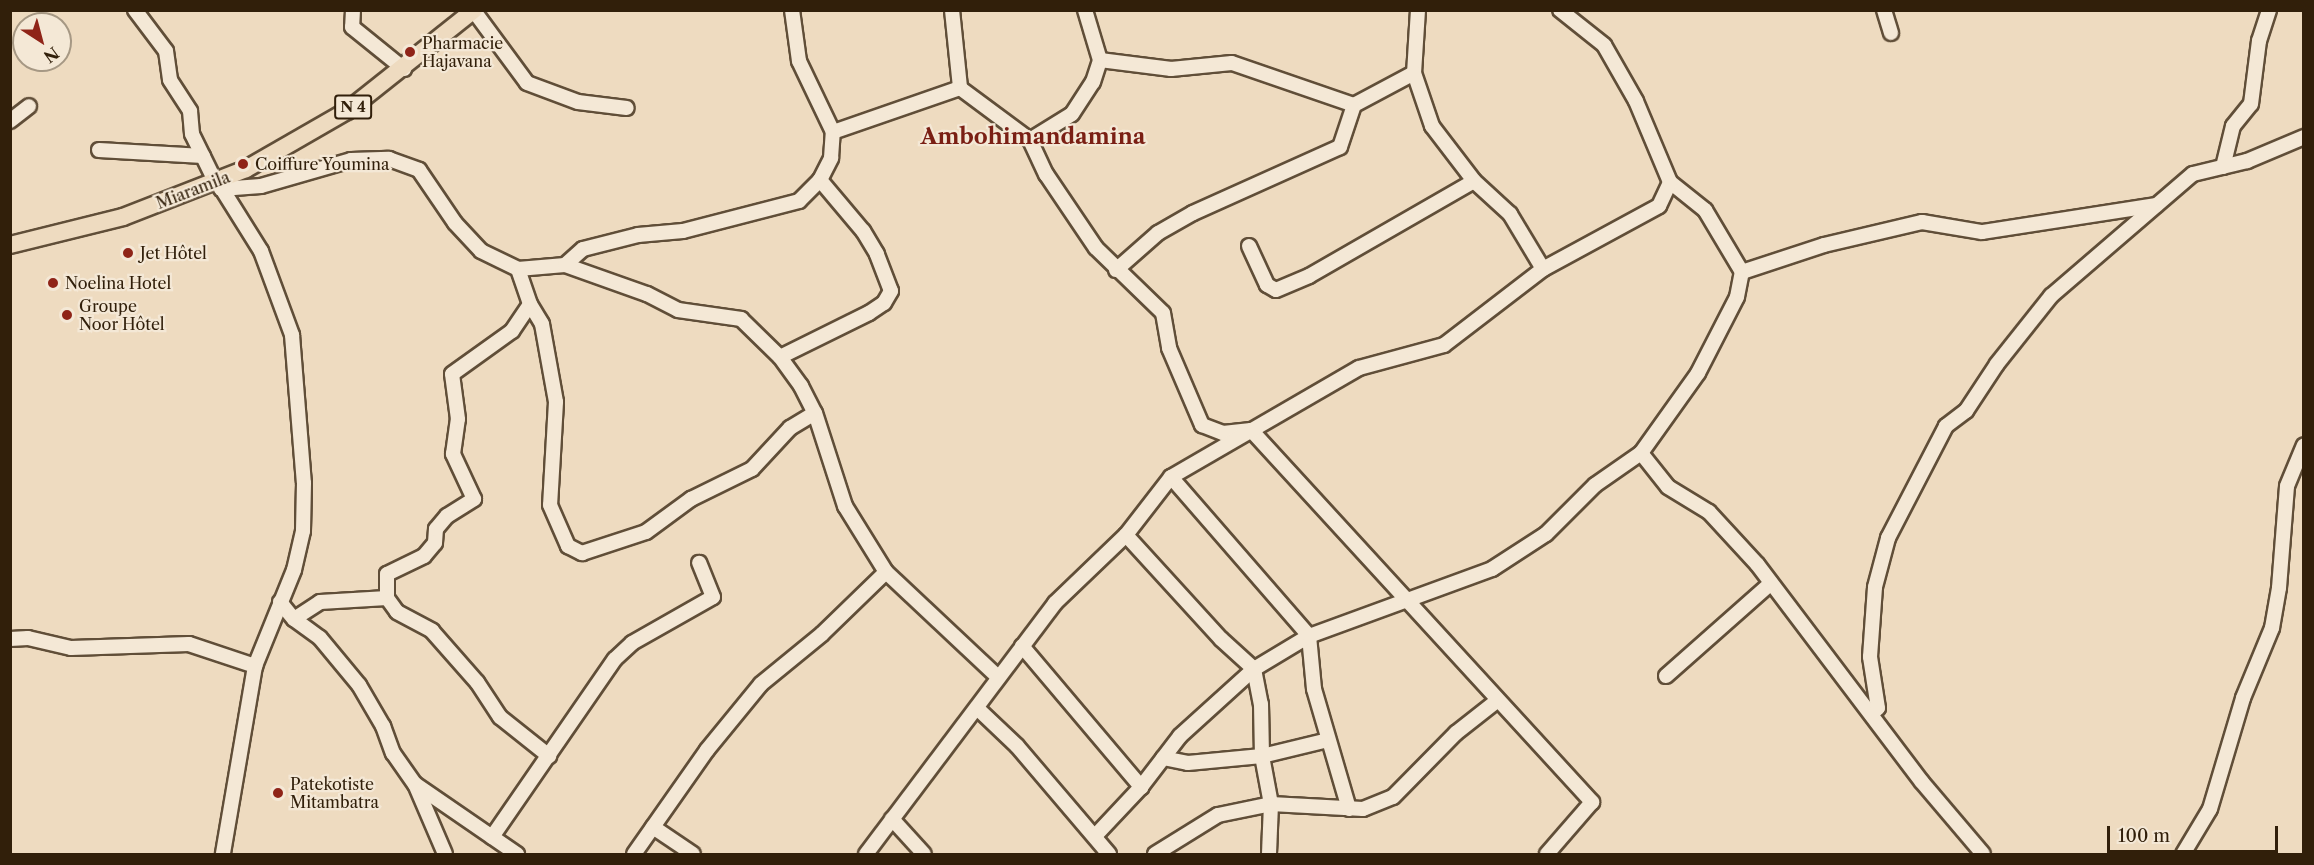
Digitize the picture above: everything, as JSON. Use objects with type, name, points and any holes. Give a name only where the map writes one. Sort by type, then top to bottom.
[{"type":"main road","name":"Miaramila","points":[[10,245],[123,218],[218,184],[326,125],[404,69],[474,11]]},
{"type":"street","points":[[135,10],[166,51],[170,80],[190,111],[192,135],[218,184],[261,251],[292,335],[301,436],[303,531],[294,570],[255,666],[223,855]]},
{"type":"street","points":[[353,10],[352,27],[404,69]]},
{"type":"street","points":[[565,265],[584,249],[638,235],[683,231],[799,201],[820,180],[831,158],[833,132],[799,61],[792,10]]},
{"type":"street","points":[[952,10],[960,88],[1030,140],[1046,174],[1096,248],[1116,270],[1136,284],[1163,313],[1169,348],[1202,425],[1223,433],[1251,430]]},
{"type":"street","points":[[1030,140],[1072,114],[1093,82],[1100,60],[1085,10]]},
{"type":"street","points":[[1418,10],[1414,73],[1432,126],[1474,181],[1510,214],[1543,269]]},
{"type":"street","points":[[1096,835],[1141,787],[1180,736],[1254,669],[1310,636],[1492,569],[1546,534],[1594,485],[1641,453],[1698,373],[1737,297],[1742,272],[1705,210],[1670,182],[1636,101],[1604,45],[1560,10]]},
{"type":"street","points":[[1884,10],[1891,33]]},
{"type":"street","points":[[2223,167],[2233,126],[2251,104],[2259,41],[2269,10]]},
{"type":"street","points":[[474,11],[527,83],[578,102],[627,108]]},
{"type":"street","points":[[1100,60],[1171,69],[1232,63],[1354,105]]},
{"type":"street","points":[[1116,270],[1158,233],[1193,213],[1340,147],[1354,105],[1414,73]]},
{"type":"street","points":[[833,132],[960,88]]},
{"type":"street","points":[[10,121],[29,106]]},
{"type":"street","points":[[1871,714],[1878,708],[1870,657],[1875,587],[1888,538],[1914,483],[1946,426],[1966,411],[1997,364],[2051,296],[2193,174],[2247,161],[2304,137]]},
{"type":"street","points":[[99,150],[203,156]]},
{"type":"street","points":[[218,184],[261,186],[351,160],[389,159],[418,170],[455,223],[481,250],[518,269],[565,265],[647,294],[678,310],[741,319],[780,357],[815,413],[845,506],[886,573],[998,677]]},
{"type":"street","points":[[780,357],[869,313],[884,303],[891,291],[868,238],[820,180]]},
{"type":"street","points":[[1249,246],[1267,285],[1276,290],[1309,276],[1474,181]]},
{"type":"street","points":[[866,855],[1055,603],[1126,535],[1171,477],[1359,368],[1444,345],[1543,269],[1659,206],[1670,182]]},
{"type":"street","points":[[1742,272],[1824,245],[1922,222],[1982,232],[2156,205]]},
{"type":"street","points":[[518,269],[530,304],[542,324],[556,402],[550,505],[567,546],[582,553],[646,532],[699,494],[752,469],[790,428],[815,413]]},
{"type":"street","points":[[530,304],[512,331],[452,374],[458,419],[453,454],[474,499],[447,516],[424,556],[387,574],[387,598],[397,612],[432,631],[477,682],[500,717],[549,756]]},
{"type":"street","points":[[1251,430],[1406,602],[1565,768],[1592,802],[1547,855]]},
{"type":"street","points":[[2183,855],[2210,808],[2243,698],[2272,628],[2279,588],[2287,486],[2304,445]]},
{"type":"street","points":[[1641,453],[1668,487],[1709,512],[1772,583],[1871,714],[1983,855]]},
{"type":"street","points":[[1171,477],[1310,636],[1314,689],[1349,809]]},
{"type":"street","points":[[1126,535],[1221,639],[1254,669],[1262,704],[1262,756],[1271,804],[1269,855]]},
{"type":"street","points":[[492,837],[615,658],[672,619],[713,597],[699,563]]},
{"type":"street","points":[[634,855],[761,684],[822,634],[886,573]]},
{"type":"street","points":[[1666,676],[1772,583]]},
{"type":"street","points":[[294,618],[320,602],[387,598]]},
{"type":"street","points":[[280,602],[294,618],[320,638],[359,685],[383,726],[393,753],[415,784],[445,855]]},
{"type":"street","points":[[10,639],[28,638],[71,648],[189,644],[255,666]]},
{"type":"street","points":[[1022,646],[1141,787]]},
{"type":"street","points":[[1155,855],[1218,815],[1271,804],[1363,809],[1393,797],[1456,733],[1498,700]]},
{"type":"street","points":[[977,708],[1017,746],[1096,835],[1109,855]]},
{"type":"street","points":[[1163,758],[1188,763],[1262,756],[1328,740]]},
{"type":"street","points":[[415,784],[517,855]]},
{"type":"street","points":[[892,819],[924,855]]},
{"type":"street","points":[[653,827],[693,855]]},
{"type":"place","name":"Pharmacie Hajavana","points":[[410,52]]},
{"type":"place","name":"Coiffure Youmina","points":[[243,164]]},
{"type":"place","name":"Jet Hôtel","points":[[128,253]]},
{"type":"place","name":"Noelina Hotel","points":[[53,283]]},
{"type":"place","name":"Groupe Noor Hôtel","points":[[67,315]]},
{"type":"place","name":"Patekotiste Mitambatra","points":[[278,793]]},
{"type":"district","name":"Ambohimandamina","points":[[1033,137]]}]
